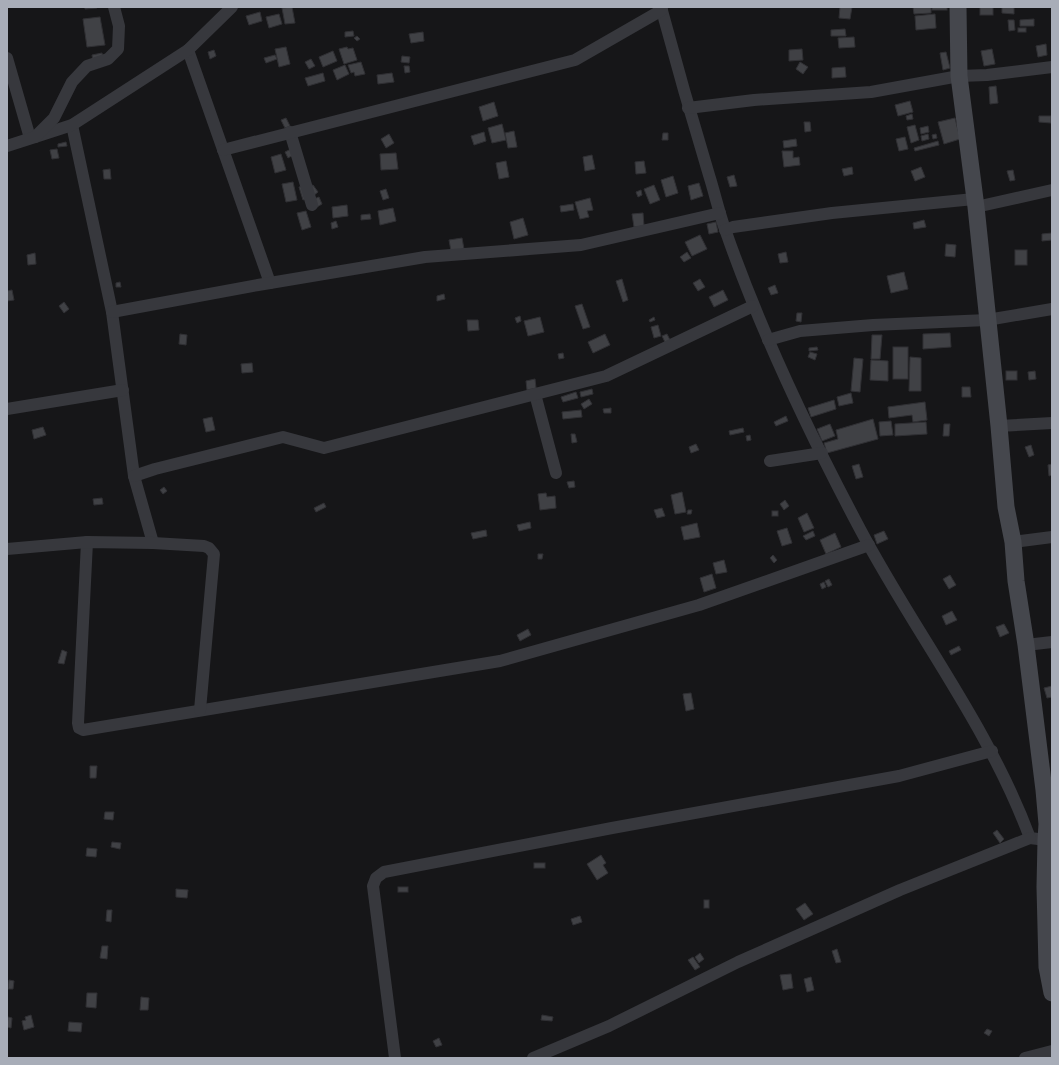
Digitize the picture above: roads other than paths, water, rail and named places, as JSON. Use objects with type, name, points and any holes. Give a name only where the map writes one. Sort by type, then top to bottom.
[{"type":"street","points":[[33,138],[54,118],[72,82],[87,66],[108,59],[118,49],[118,26],[114,7]]},
{"type":"street","points":[[7,146],[72,125],[188,50],[232,7]]},
{"type":"street","points":[[533,1058],[608,1026],[759,953],[900,890],[1038,839],[1047,824],[1026,645],[1016,581],[1013,542],[1006,507],[999,426],[975,203],[959,76],[958,7]]},
{"type":"street","points":[[223,150],[575,60],[661,8],[688,108],[725,230],[753,306],[789,388],[869,545],[992,751],[1018,805],[1038,839],[1048,888],[1047,967],[1052,993]]},
{"type":"street","points":[[188,50],[270,283]]},
{"type":"street","points":[[7,58],[33,138]]},
{"type":"street","points":[[688,108],[754,100],[871,92],[959,76],[987,75],[1052,67]]},
{"type":"street","points":[[72,125],[112,312],[134,476],[153,543]]},
{"type":"street","points":[[290,132],[312,205]]},
{"type":"street","points":[[725,230],[832,213],[975,203],[1052,190]]},
{"type":"street","points":[[112,312],[270,283],[425,257],[581,245],[720,213]]},
{"type":"street","points":[[134,476],[155,469],[283,437],[324,448],[606,376],[753,306]]},
{"type":"street","points":[[768,340],[800,331],[873,325],[987,320],[1052,309]]},
{"type":"street","points":[[7,409],[123,390]]},
{"type":"street","points":[[535,394],[556,473]]},
{"type":"street","points":[[999,426],[1052,422]]},
{"type":"street","points":[[770,461],[822,453]]},
{"type":"street","points":[[1013,542],[1052,537]]},
{"type":"street","points":[[87,542],[78,723],[79,728],[83,730],[500,661],[699,606],[869,545]]},
{"type":"street","points":[[7,549],[87,542],[153,543],[204,546],[210,548],[214,554],[200,710]]},
{"type":"street","points":[[1026,645],[1052,642]]},
{"type":"street","points":[[395,1058],[373,886],[376,878],[384,872],[612,828],[900,776],[992,751]]},
{"type":"street","points":[[1025,1058],[1052,1051]]}]
